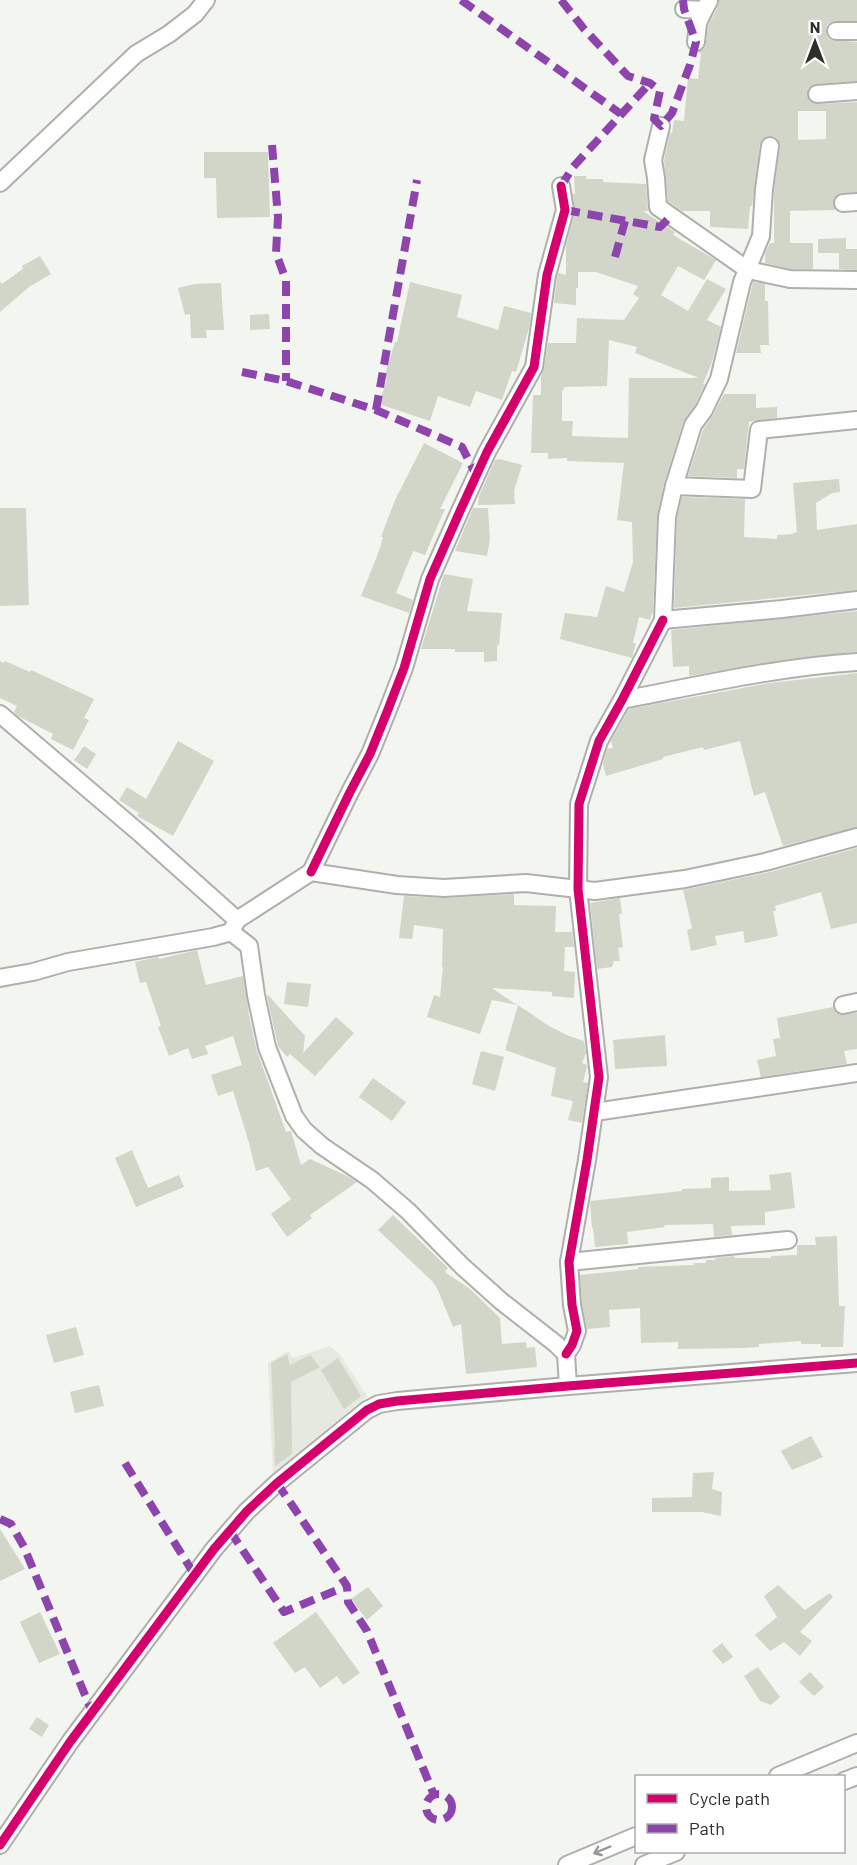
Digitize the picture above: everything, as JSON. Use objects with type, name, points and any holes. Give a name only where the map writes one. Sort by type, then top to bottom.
[{"type":"street","points":[[0,183],[136,54],[187,21],[206,0]]},
{"type":"street","points":[[684,9],[707,5]]},
{"type":"street","points":[[696,42],[698,23],[707,5]]},
{"type":"street","points":[[837,31],[857,31]]},
{"type":"street","points":[[817,94],[857,91]]},
{"type":"street","points":[[662,126],[653,160],[658,207],[748,270],[790,279],[857,280]]},
{"type":"street","points":[[568,1386],[566,1354],[577,1331],[572,1305],[569,1262],[599,1077],[578,889],[579,804],[599,741],[663,620],[667,517],[693,425],[704,410],[719,379],[742,282],[761,236],[770,146]]},
{"type":"street","points":[[0,978],[99,955],[202,939],[234,926],[310,872],[370,754],[404,668],[430,579],[455,520],[487,452],[534,367],[547,275],[565,210],[561,186]]},
{"type":"street","points":[[674,486],[753,489],[759,430],[857,420]]},
{"type":"street","points":[[663,620],[857,600]]},
{"type":"street","points":[[622,700],[762,673],[857,662]]},
{"type":"street","points":[[0,714],[143,836],[234,926],[249,946],[267,1047],[294,1116],[304,1130],[322,1146],[372,1180],[408,1211],[462,1266],[501,1301],[566,1354]]},
{"type":"street","points":[[310,872],[397,885],[444,888],[526,883],[595,891],[685,879],[857,837]]},
{"type":"street","points":[[595,1112],[857,1073]]},
{"type":"street","points":[[569,1262],[788,1240]]},
{"type":"street","points":[[0,1845],[70,1742],[214,1549],[247,1510],[367,1410],[379,1404],[857,1363]]},
{"type":"street","points":[[780,1775],[857,1743]]},
{"type":"street","points":[[567,1865],[635,1836]]},
{"type":"street","points":[[644,1865],[671,1853]]},
{"type":"shaded area","points":[[330,1346],[340,1355],[367,1396],[273,1474],[268,1363],[288,1351],[293,1358]]},
{"type":"building","points":[[719,0],[857,0],[857,21],[831,22],[827,25],[826,30],[827,37],[831,40],[857,42],[857,81],[816,84],[808,89],[807,94],[809,100],[817,104],[857,102],[857,192],[837,195],[833,203],[835,210],[790,211],[790,243],[813,243],[813,269],[791,269],[765,263],[765,253],[770,243],[774,243],[774,190],[780,147],[776,137],[766,137],[760,144],[748,229],[710,227],[710,211],[682,211],[668,201],[664,160],[670,132],[672,133],[674,120],[684,121],[688,78],[698,79],[701,53],[697,52],[705,48],[708,26]],"holes":[[[798,111],[826,111],[826,139],[798,140]]]},
{"type":"building","points":[[204,152],[268,152],[270,217],[217,218],[216,178],[204,178]]},
{"type":"building","points":[[574,176],[603,179],[603,182],[646,184],[648,211],[643,211],[675,232],[673,235],[716,260],[704,280],[678,266],[661,295],[688,311],[707,279],[726,289],[707,320],[721,327],[712,362],[695,405],[683,422],[664,484],[657,516],[653,611],[650,620],[639,617],[632,658],[560,639],[565,613],[597,617],[606,586],[624,592],[633,562],[632,522],[617,520],[624,463],[567,461],[567,458],[548,459],[548,453],[531,453],[533,395],[541,395],[541,377],[548,343],[576,343],[577,318],[624,320],[639,298],[633,294],[638,286],[596,272],[578,272],[576,305],[554,303],[558,273],[566,275],[566,246],[575,212],[573,194],[575,194]],"holes":[[[609,340],[637,347],[635,353],[699,378],[629,378],[628,438],[572,436],[573,421],[562,421],[562,390],[564,387],[607,386]]]},
{"type":"building","points":[[846,238],[846,249],[857,249],[857,270],[839,269],[839,253],[818,253],[818,239]]},
{"type":"building","points":[[40,256],[51,274],[29,287],[0,312],[0,281],[2,284],[23,269],[22,266]]},
{"type":"building","points":[[410,282],[462,295],[457,317],[498,330],[504,306],[531,313],[516,372],[512,371],[502,400],[476,391],[470,407],[438,396],[430,421],[379,404],[387,379],[384,378],[395,342],[397,342]]},
{"type":"building","points":[[753,282],[765,284],[765,301],[768,301],[769,345],[760,345],[761,353],[736,353]]},
{"type":"building","points":[[221,283],[224,330],[206,330],[207,338],[191,338],[190,314],[185,315],[178,288],[195,284]]},
{"type":"building","points":[[269,314],[270,329],[250,330],[250,315]]},
{"type":"building","points":[[724,394],[756,394],[756,408],[777,407],[777,418],[749,422],[744,469],[737,469],[737,478],[688,476],[703,430]]},
{"type":"building","points":[[424,443],[463,463],[440,509],[445,509],[425,555],[413,551],[396,593],[413,600],[409,613],[361,596],[379,551],[383,537],[381,537],[395,500]]},
{"type":"building","points":[[495,460],[522,465],[514,491],[515,504],[478,505],[479,496]]},
{"type":"building","points":[[839,479],[840,492],[832,493],[816,503],[817,530],[857,524],[857,590],[674,608],[677,518],[682,497],[745,499],[744,537],[777,539],[777,535],[797,532],[793,483]]},
{"type":"building","points":[[0,508],[26,508],[29,605],[0,606]]},
{"type":"building","points":[[473,508],[488,508],[490,539],[487,556],[455,551]]},
{"type":"building","points":[[444,574],[473,579],[467,611],[502,613],[497,661],[484,662],[484,652],[421,649]]},
{"type":"building","points":[[857,611],[857,652],[796,658],[689,676],[689,666],[673,667],[671,630]]},
{"type":"building","points":[[0,661],[30,672],[31,670],[94,699],[84,718],[89,720],[73,750],[51,739],[53,734],[18,716],[14,712],[17,706],[0,698]]},
{"type":"building","points":[[857,673],[857,827],[783,846],[765,792],[754,796],[740,741],[663,757],[663,759],[606,776],[603,764],[607,749],[613,748],[611,741],[629,709],[770,683]]},
{"type":"building","points":[[178,741],[214,761],[173,836],[137,816],[139,813],[119,800],[127,787],[146,799]]},
{"type":"building","points":[[84,746],[96,754],[87,769],[74,760]]},
{"type":"building","points":[[857,848],[857,923],[831,929],[821,892],[775,906],[776,911],[773,911],[778,936],[745,943],[743,931],[715,936],[717,945],[691,951],[687,930],[692,928],[683,890],[770,872]]},
{"type":"building","points":[[514,894],[514,905],[556,906],[555,932],[572,932],[574,947],[565,947],[564,971],[575,972],[574,998],[552,996],[552,992],[492,988],[517,1005],[492,1000],[480,1034],[427,1017],[434,995],[440,997],[443,929],[414,925],[412,939],[399,938],[404,896],[445,898]]},
{"type":"building","points":[[620,898],[622,914],[619,914],[623,947],[618,948],[620,961],[614,961],[612,967],[597,969],[590,903]]},
{"type":"building","points":[[197,950],[206,985],[243,976],[257,1051],[286,1132],[291,1131],[301,1165],[310,1159],[357,1182],[310,1215],[312,1218],[287,1237],[271,1214],[291,1199],[268,1167],[256,1171],[233,1091],[218,1096],[211,1075],[242,1065],[233,1036],[205,1046],[208,1054],[192,1059],[188,1048],[169,1056],[158,1027],[161,1026],[146,982],[140,983],[135,962]]},
{"type":"building","points":[[287,982],[311,984],[308,1007],[284,1004]]},
{"type":"building","points":[[268,995],[305,1036],[303,1053],[336,1017],[354,1033],[315,1076],[290,1054],[287,1057],[278,1046]]},
{"type":"building","points":[[518,1005],[549,1026],[584,1041],[586,1053],[582,1063],[587,1067],[583,1082],[588,1083],[582,1123],[568,1120],[573,1101],[551,1096],[556,1068],[505,1050]]},
{"type":"building","points":[[833,1007],[840,1015],[857,1013],[857,1049],[844,1051],[847,1064],[761,1077],[757,1060],[776,1056],[773,1039],[780,1038],[777,1018]]},
{"type":"building","points":[[665,1035],[667,1066],[615,1069],[613,1040]]},
{"type":"building","points":[[481,1051],[504,1057],[495,1091],[472,1084]]},
{"type":"building","points":[[373,1078],[406,1102],[392,1121],[359,1097]]},
{"type":"building","points":[[132,1150],[148,1188],[179,1175],[184,1187],[136,1207],[115,1158]]},
{"type":"building","points":[[791,1172],[795,1208],[765,1212],[765,1225],[731,1226],[732,1235],[714,1237],[713,1224],[664,1225],[665,1227],[627,1232],[628,1244],[595,1247],[590,1201],[682,1191],[682,1189],[711,1188],[711,1178],[729,1177],[729,1191],[771,1190],[769,1175]]},
{"type":"building","points":[[393,1215],[448,1268],[445,1272],[470,1289],[500,1318],[502,1344],[526,1342],[527,1348],[535,1347],[537,1367],[466,1374],[461,1324],[453,1327],[433,1282],[378,1230]]},
{"type":"building","points":[[837,1236],[839,1306],[845,1306],[843,1347],[821,1347],[821,1344],[801,1344],[801,1341],[759,1344],[759,1347],[744,1348],[678,1349],[678,1342],[641,1343],[640,1308],[609,1310],[610,1327],[587,1329],[580,1275],[638,1269],[638,1267],[694,1265],[694,1263],[706,1263],[706,1260],[734,1256],[734,1258],[771,1258],[771,1256],[797,1255],[797,1245],[816,1245],[815,1237]]},
{"type":"building","points":[[76,1327],[84,1355],[54,1363],[46,1335]]},
{"type":"building","points":[[287,1354],[290,1365],[310,1355],[320,1367],[291,1382],[292,1454],[275,1466],[271,1363]]},
{"type":"building","points":[[338,1358],[361,1396],[344,1409],[321,1370]]},
{"type":"building","points":[[99,1385],[104,1406],[75,1413],[70,1392]]},
{"type":"building","points":[[811,1436],[823,1457],[792,1470],[781,1451]]},
{"type":"building","points":[[714,1472],[712,1489],[722,1492],[721,1516],[702,1512],[652,1512],[652,1498],[692,1497],[693,1473]]},
{"type":"building","points":[[0,1529],[25,1569],[0,1581]]},
{"type":"building","points":[[778,1585],[805,1610],[830,1593],[833,1597],[800,1632],[812,1641],[800,1656],[784,1642],[770,1651],[755,1635],[777,1617],[764,1596]]},
{"type":"building","points":[[368,1587],[383,1606],[367,1620],[351,1599]]},
{"type":"building","points":[[40,1612],[60,1654],[39,1663],[20,1622]]},
{"type":"building","points":[[316,1612],[360,1673],[343,1685],[337,1676],[320,1688],[305,1667],[295,1673],[273,1643]]},
{"type":"building","points":[[722,1643],[733,1657],[723,1664],[712,1651]]},
{"type":"building","points":[[758,1667],[780,1697],[771,1705],[760,1701],[744,1676]]},
{"type":"building","points":[[810,1672],[824,1687],[814,1696],[799,1682]]},
{"type":"building","points":[[37,1717],[49,1725],[42,1737],[29,1729]]},
{"type":"marked path","points":[[461,0],[621,114]]},
{"type":"marked path","points":[[561,0],[584,29],[628,76],[650,83],[660,91],[654,119],[661,126],[672,113],[696,42],[683,0]]},
{"type":"marked path","points":[[561,186],[573,167],[650,83]]},
{"type":"marked path","points":[[272,145],[278,217],[276,253],[286,280],[286,381]]},
{"type":"marked path","points":[[376,410],[417,180]]},
{"type":"marked path","points":[[565,210],[660,227],[671,216]]},
{"type":"marked path","points":[[615,257],[625,221]]},
{"type":"marked path","points":[[242,372],[286,381],[376,410],[462,447],[476,475]]},
{"type":"marked path","points":[[125,1463],[194,1574]]},
{"type":"marked path","points":[[277,1483],[347,1586],[348,1602],[367,1631],[434,1795]]},
{"type":"marked path","points":[[0,1519],[11,1524],[24,1547],[92,1712]]},
{"type":"marked path","points":[[230,1531],[284,1612],[347,1586]]},
{"type":"marked path","points":[[439,1794],[448,1798],[452,1807],[448,1816],[439,1820],[430,1816],[426,1807],[430,1798],[439,1794]]},
{"type":"cycle path","points":[[311,872],[370,754],[404,668],[430,579],[460,511],[487,452],[534,367],[547,275],[565,210],[561,186]]},
{"type":"cycle path","points":[[566,1354],[577,1331],[572,1305],[569,1262],[599,1077],[578,889],[579,804],[599,741],[663,620]]},
{"type":"cycle path","points":[[0,1845],[70,1742],[214,1549],[247,1511],[277,1483],[367,1410],[379,1404],[397,1401],[857,1363]]}]
